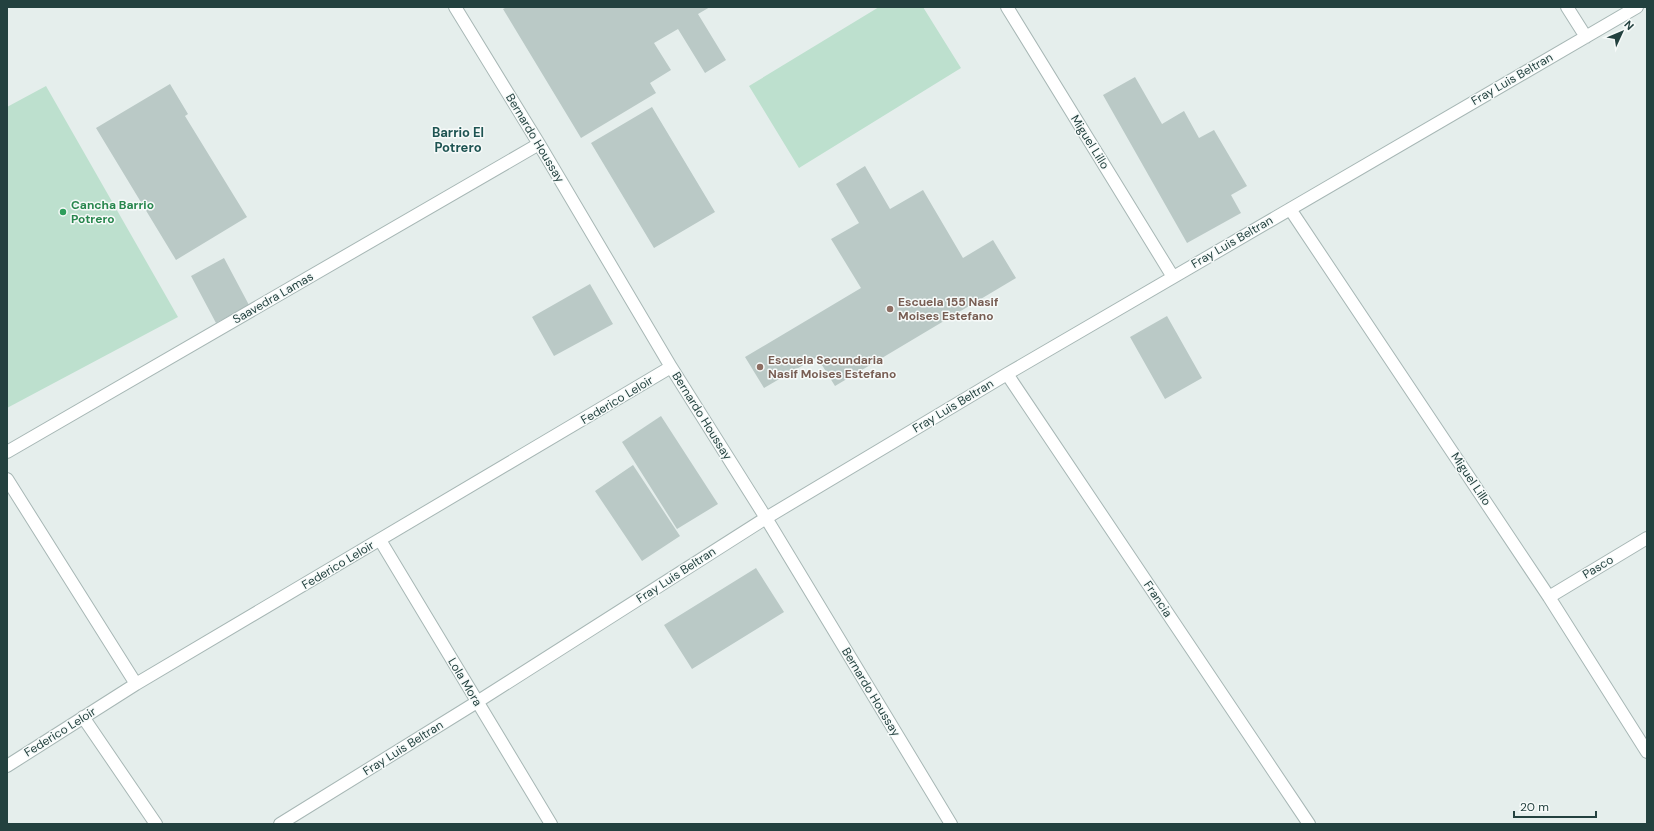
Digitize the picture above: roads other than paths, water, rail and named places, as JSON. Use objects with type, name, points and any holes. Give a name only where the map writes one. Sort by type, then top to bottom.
[{"type":"street","name":"Bernardo Houssay","points":[[455,7],[539,144],[671,367],[766,518],[951,824]]},
{"type":"street","points":[[1567,7],[1586,37]]},
{"type":"street","name":"Fray Luis Beltran","points":[[280,824],[477,702],[766,518],[1007,374],[1637,7]]},
{"type":"street","name":"Miguel Lillo","points":[[1010,8],[1173,277]]},
{"type":"street","name":"Saavedra Lamas","points":[[7,452],[539,144]]},
{"type":"street","name":"Miguel Lillo","points":[[1290,209],[1549,597],[1647,752]]},
{"type":"street","name":"Federico Leloir","points":[[7,766],[136,684],[671,367]]},
{"type":"street","name":"Francia","points":[[1007,374],[1309,824]]},
{"type":"street","points":[[7,479],[136,684]]},
{"type":"street","name":"Pasco","points":[[1549,597],[1647,538]]},
{"type":"street","name":"Lola Mora","points":[[380,540],[551,824]]},
{"type":"street","points":[[83,717],[156,824]]},
{"type":"place","name":"Cancha Barrio Potrero","points":[[63,212]]},
{"type":"place","name":"Escuela 155 Nasif Moises Estefano","points":[[890,309]]},
{"type":"place","name":"Escuela Secundaria Nasif Moises Estefano","points":[[760,367]]},
{"type":"district","name":"Barrio El Potrero","points":[[458,140]]}]
